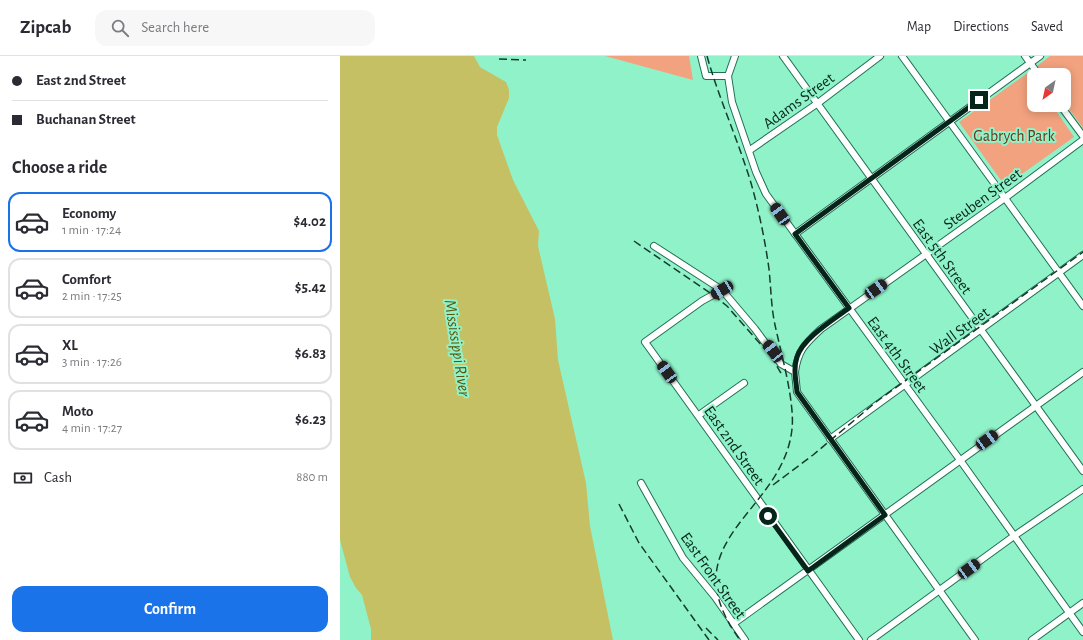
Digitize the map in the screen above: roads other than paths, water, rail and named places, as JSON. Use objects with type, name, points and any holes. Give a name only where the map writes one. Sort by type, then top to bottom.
[{"type":"street","points":[[701,56],[706,76],[728,76],[735,56]]},
{"type":"street","name":"East 5th Street","points":[[783,56],[1037,405],[1083,471]]},
{"type":"street","name":"Adams Street","points":[[750,150],[818,103],[880,56]]},
{"type":"street","points":[[902,56],[1083,306]]},
{"type":"street","points":[[1025,56],[1034,68]]},
{"type":"street","points":[[795,234],[1040,56]]},
{"type":"street","name":"East 4th Street","points":[[728,76],[732,102],[750,150],[756,172],[766,194],[960,460],[1083,632]]},
{"type":"street","points":[[1065,112],[1083,136]]},
{"type":"street","name":"Steuben Street","points":[[975,640],[797,392],[795,372],[797,357],[804,345],[820,329],[1005,198],[1083,140]]},
{"type":"street","points":[[654,246],[722,290],[756,329],[781,364],[795,372]]},
{"type":"street","name":"Wall Street","points":[[830,439],[1083,255]]},
{"type":"street","name":"East 2nd Street","points":[[722,290],[702,301],[645,342],[699,415],[808,571],[859,640]]},
{"type":"street","points":[[733,624],[1083,372]]},
{"type":"street","points":[[699,415],[744,383]]},
{"type":"street","name":"East Front Street","points":[[641,483],[683,558],[715,597],[745,640]]},
{"type":"street","points":[[871,640],[1014,536],[1083,489]]},
{"type":"street","points":[[1032,640],[1083,603]]},
{"type":"water","name":"Mississippi River","points":[[340,56],[474,56],[480,67],[506,82],[509,90],[509,98],[497,127],[497,135],[513,180],[539,231],[538,246],[555,319],[558,360],[586,483],[590,526],[613,640],[371,640],[371,629],[362,595],[350,577],[340,540]]},
{"type":"railway","points":[[707,56],[746,167],[764,236],[774,318],[790,392],[792,418],[792,429],[784,458],[770,484],[735,529],[722,552],[716,577],[721,606],[740,640]]},
{"type":"railway","points":[[499,59],[526,60]]},
{"type":"railway","points":[[634,241],[727,306],[771,356],[782,375]]},
{"type":"railway","points":[[773,485],[813,455],[876,402],[1083,252]]},
{"type":"railway","points":[[619,504],[639,543],[709,640]]},
{"type":"railway","points":[[706,628],[718,640]]},
{"type":"park label","name":"Gabrych Park","points":[[1014,135]]}]
